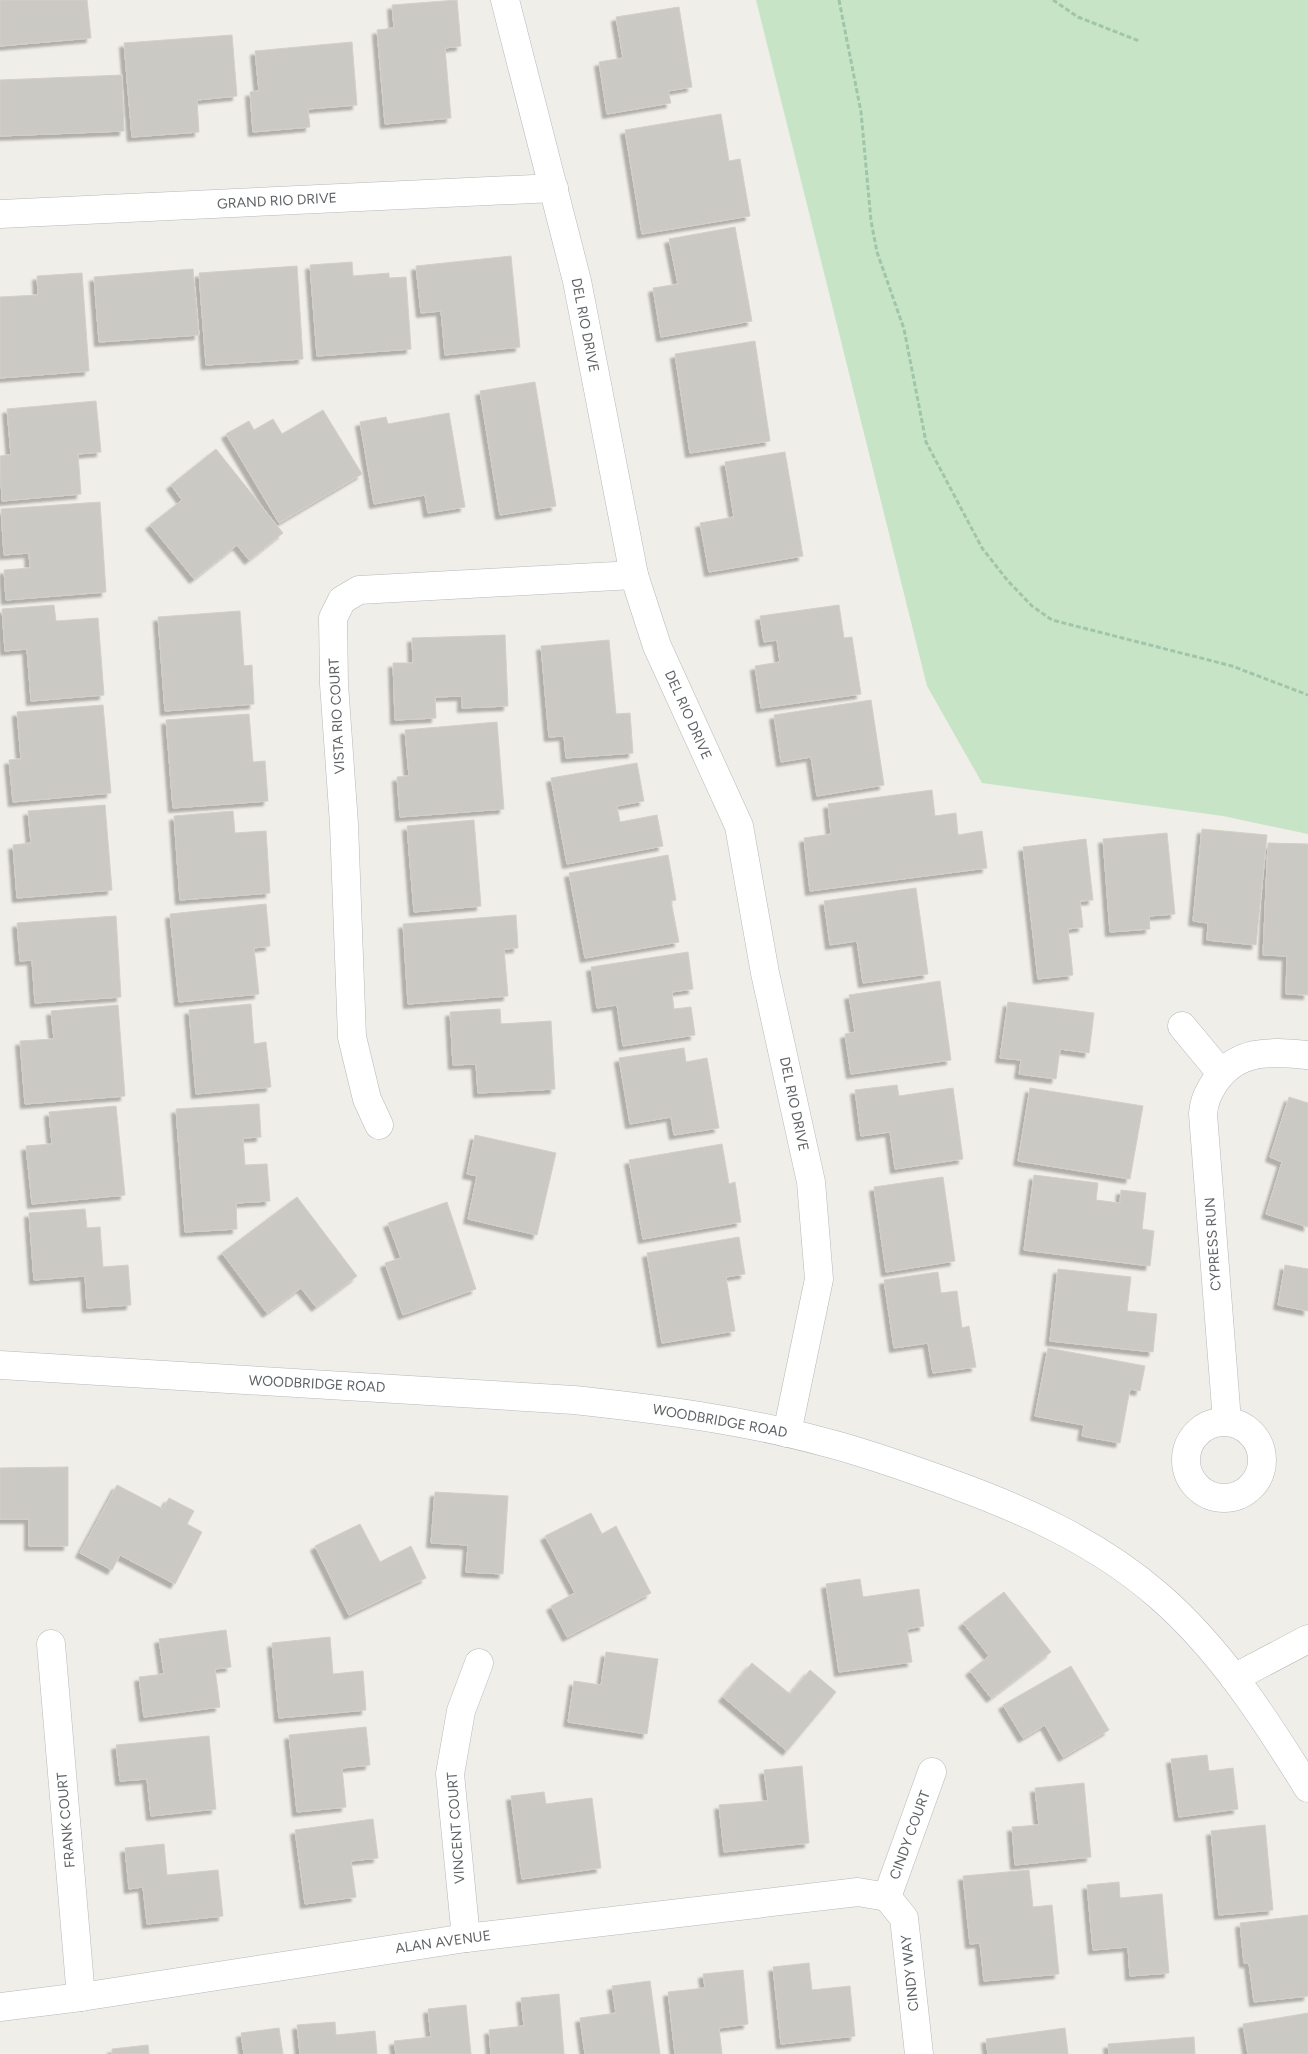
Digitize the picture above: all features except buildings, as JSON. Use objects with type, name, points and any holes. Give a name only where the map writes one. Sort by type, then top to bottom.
[{"type":"street","name":"DEL RIO DRIVE","points":[[505,0],[577,281],[634,575],[657,646],[739,826],[765,973],[811,1182],[819,1279],[787,1433]]},
{"type":"street","name":"GRAND RIO DRIVE","points":[[0,214],[554,188]]},
{"type":"street","name":"VISTA RIO COURT","points":[[379,1125],[367,1099],[352,1037],[344,824],[334,684],[333,618],[342,600],[359,590],[634,575]]},
{"type":"street","points":[[1182,1026],[1222,1073]]},
{"type":"street","name":"CYPRESS RUN","points":[[1227,1421],[1203,1114],[1204,1101],[1222,1073],[1234,1062],[1250,1055],[1268,1053],[1308,1055]]},
{"type":"street","name":"WOODBRIDGE ROAD","points":[[0,1365],[574,1400],[643,1408],[787,1433],[824,1442],[916,1471],[1007,1504],[1070,1534],[1130,1572],[1159,1596],[1190,1626],[1234,1678],[1261,1714],[1308,1788]]},
{"type":"street","points":[[1234,1678],[1308,1639]]},
{"type":"street","name":"FRANK COURT","points":[[51,1644],[80,1997]]},
{"type":"street","name":"VINCENT COURT","points":[[466,1938],[450,1774],[460,1710],[479,1663]]},
{"type":"street","name":"CINDY COURT","points":[[887,1897],[932,1772]]},
{"type":"street","name":"ALAN AVENUE","points":[[0,2007],[80,1997],[466,1938],[858,1892],[887,1897]]},
{"type":"street","name":"CINDY WAY","points":[[887,1897],[904,1918],[918,2054]]},
{"type":"path","points":[[838,0],[861,112],[871,221],[877,252],[904,329],[926,442],[982,548],[1008,581],[1032,606],[1052,620],[1232,666],[1308,695]]},
{"type":"path","points":[[1053,0],[1078,16],[1139,41]]},
{"type":"green space","points":[[756,0],[1308,0],[1308,834],[1223,816],[982,783],[927,686]]}]
